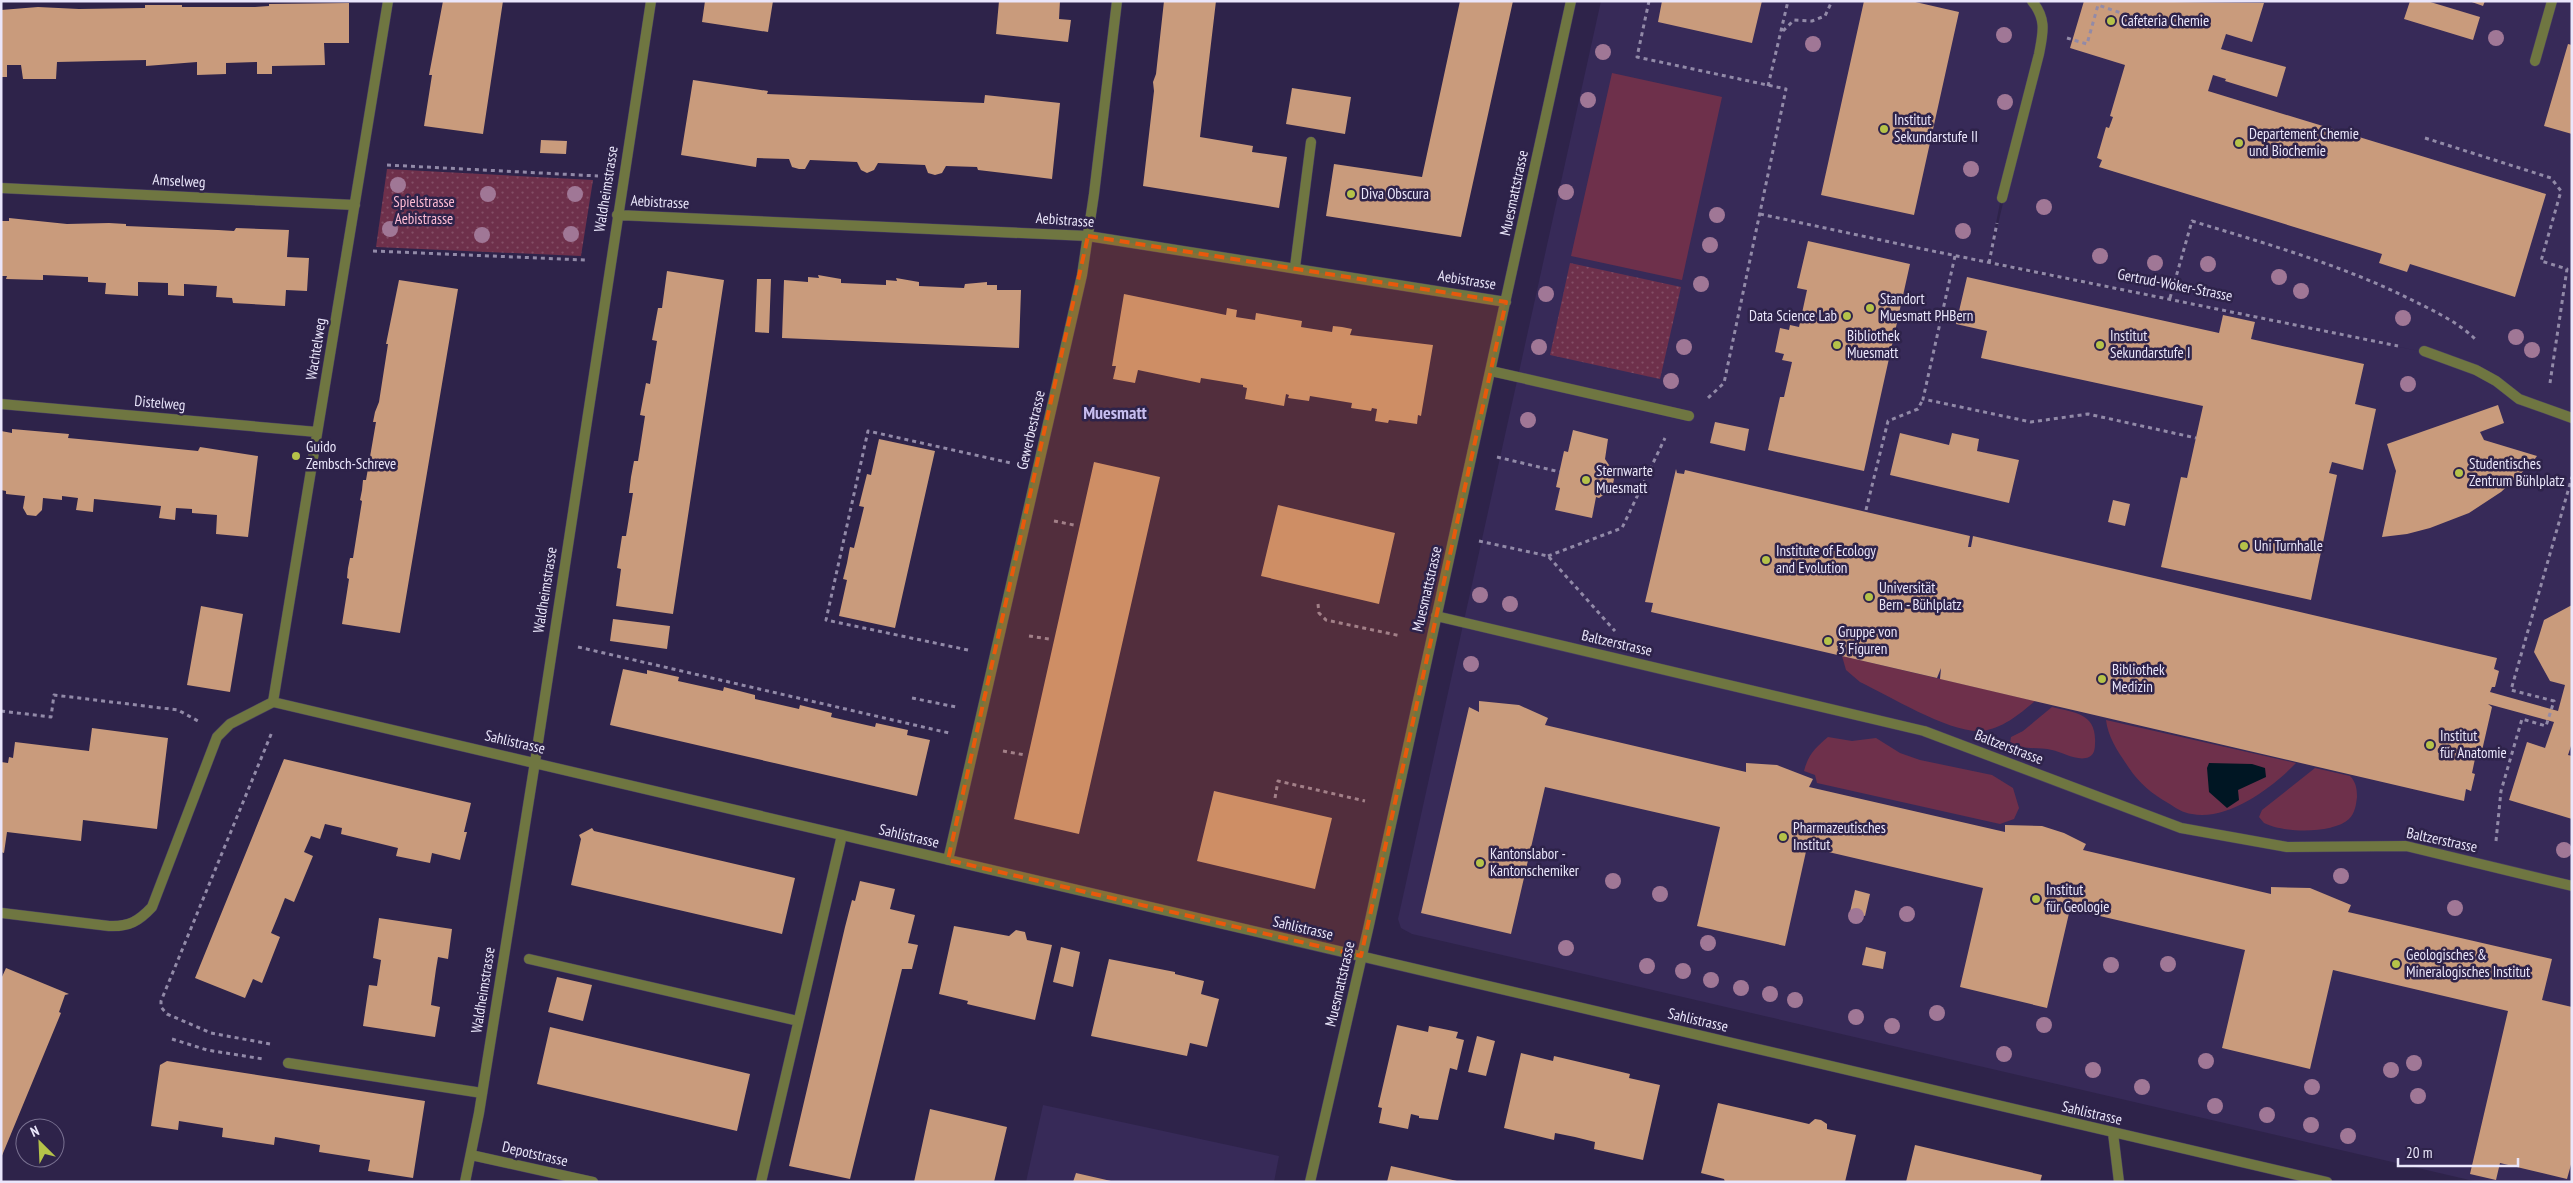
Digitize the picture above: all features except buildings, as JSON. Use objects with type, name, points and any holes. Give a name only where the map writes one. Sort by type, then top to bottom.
[{"type":"street","name":"Wachtelweg","points":[[273,702],[388,1]]},
{"type":"street","name":"Waldheimstrasse","points":[[465,1182],[482,1093],[535,762],[651,1]]},
{"type":"street","name":"Gewerbestrasse","points":[[948,860],[1082,275],[1118,1]]},
{"type":"street","name":"Muesmattstrasse","points":[[1310,1182],[1491,371],[1571,1]]},
{"type":"street","points":[[2002,198],[2043,31],[2042,12],[2032,1]]},
{"type":"street","points":[[2535,61],[2552,1]]},
{"type":"street","points":[[1295,267],[1311,142]]},
{"type":"street","name":"Amselweg","points":[[1,188],[355,205]]},
{"type":"street","name":"Aebistrasse","points":[[617,215],[1088,236],[1295,267],[1506,302]]},
{"type":"street","points":[[2424,351],[2460,363],[2496,381],[2519,399],[2572,418]]},
{"type":"street","points":[[1491,371],[1689,416]]},
{"type":"street","name":"Distelweg","points":[[1,404],[317,432]]},
{"type":"street","name":"Baltzerstrasse","points":[[1436,616],[1924,730],[2182,828],[2287,847],[2406,846],[2572,886]]},
{"type":"street","points":[[2,913],[124,927],[140,920],[152,907],[217,738],[230,724],[273,702]]},
{"type":"street","name":"Sahlistrasse","points":[[273,702],[2327,1182]]},
{"type":"street","points":[[761,1182],[842,835]]},
{"type":"street","points":[[529,959],[798,1021]]},
{"type":"street","points":[[288,1063],[482,1093]]},
{"type":"street","points":[[2113,1133],[2119,1182]]},
{"type":"street","name":"Depotstrasse","points":[[471,1155],[593,1182]]},
{"type":"path","points":[[1649,1],[1637,57],[1786,89],[1724,383],[1689,416]]},
{"type":"path","points":[[1768,86],[1788,1]]},
{"type":"path","points":[[1782,31],[1794,20],[1812,21],[1825,16],[1832,1]]},
{"type":"path","points":[[2067,38],[2088,44],[2098,5],[2164,28]]},
{"type":"path","points":[[2425,138],[2551,178],[2561,190],[2541,261],[2567,269],[2546,410]]},
{"type":"path","points":[[361,164],[598,176]]},
{"type":"path","points":[[1989,263],[2002,198]]},
{"type":"path","name":"Gertrud-Woker-Strasse","points":[[1760,214],[1955,256],[2424,351]]},
{"type":"path","points":[[2170,298],[2192,221],[2306,255],[2372,280],[2437,312],[2471,335],[2497,362],[2496,381]]},
{"type":"path","points":[[347,250],[585,260]]},
{"type":"path","points":[[1866,510],[1888,421],[1918,409],[1923,399],[1955,256]]},
{"type":"path","points":[[1923,399],[2031,422],[2088,414],[2196,438]]},
{"type":"path","points":[[1477,541],[1548,556],[1622,528],[1668,433],[1672,412]]},
{"type":"path","points":[[969,650],[826,620],[868,431],[1011,464]]},
{"type":"path","points":[[1496,457],[1560,472]]},
{"type":"path","points":[[2495,845],[2501,791],[2522,719],[2546,726],[2554,701],[2511,690],[2572,477]]},
{"type":"path","points":[[1054,521],[1074,525]]},
{"type":"path","points":[[1548,556],[1618,634]]},
{"type":"path","points":[[1318,604],[1319,613],[1326,620],[1401,636]]},
{"type":"path","points":[[1028,636],[1049,640]]},
{"type":"path","points":[[577,646],[951,734]]},
{"type":"path","points":[[1,711],[50,717],[54,695],[178,710]]},
{"type":"path","points":[[912,698],[956,707]]},
{"type":"path","points":[[268,1042],[211,1032],[167,1014],[161,1007],[161,1001],[273,730]]},
{"type":"path","points":[[1003,751],[1025,756]]},
{"type":"path","points":[[1275,798],[1278,781],[1364,801]]},
{"type":"path","points":[[172,1039],[207,1050],[288,1063]]},
{"type":"highlighted area","points":[[1088,236],[1506,302],[1361,956],[948,860]]},
{"type":"shaded area","name":"Universität Bern - Bühlplatz","points":[[1601,1],[2031,1],[2042,31],[2001,198],[1988,264],[2424,352],[1989,262],[2044,31],[2033,1],[2572,1],[2572,1182],[2478,1182],[1412,934],[1401,928],[1398,919]]},
{"type":"shaded area","points":[[1043,1105],[1279,1156],[1274,1182],[1026,1182]]},
{"type":"green space","points":[[1612,73],[1722,97],[1682,280],[1571,256]]},
{"type":"green space","name":"Spielstrasse Aebistrasse","points":[[387,169],[593,180],[581,256],[376,247]]},
{"type":"green space","points":[[1570,263],[1681,287],[1660,379],[1550,355]]},
{"type":"green space","points":[[1842,656],[2035,701],[2017,716],[1989,730],[1969,730],[1954,727],[1860,682],[1846,670]]},
{"type":"green space","points":[[2052,707],[2076,713],[2088,720],[2095,734],[2095,748],[2091,756],[2075,758],[2052,750],[2020,747],[2010,743],[2011,737],[2023,731]]},
{"type":"green space","points":[[2106,720],[2296,763],[2262,792],[2235,807],[2206,815],[2189,813],[2180,810],[2157,796],[2137,779],[2114,745]]},
{"type":"green space","points":[[1828,737],[1852,741],[1876,738],[1900,753],[1920,760],[1992,775],[2013,788],[2019,808],[2014,819],[2000,824],[1817,783],[1815,775],[1804,771],[1813,752]]},
{"type":"green space","points":[[2315,768],[2350,776],[2354,781],[2357,797],[2356,806],[2351,817],[2342,824],[2308,830],[2283,829],[2264,823],[2259,817],[2262,810]]},
{"type":"water","points":[[2209,763],[2252,764],[2265,768],[2266,777],[2238,790],[2239,800],[2227,808],[2209,792],[2207,768]]},
{"type":"place","name":"Cafeteria Chemie","points":[[2111,21]]},
{"type":"place","name":"Institut Sekundarstufe II","points":[[1884,129]]},
{"type":"place","name":"Departement Chemie und Biochemie","points":[[2239,143]]},
{"type":"place","name":"Diva Obscura","points":[[1351,194]]},
{"type":"place","name":"Standort Muesmatt PHBern","points":[[1870,308]]},
{"type":"place","name":"Data Science Lab","points":[[1847,316]]},
{"type":"place","name":"Bibliothek Muesmatt","points":[[1837,345]]},
{"type":"place","name":"Institut Sekundarstufe I","points":[[2100,345]]},
{"type":"place","name":"Guido Zembsch-Schreve","points":[[296,456]]},
{"type":"place","name":"Studentisches Zentrum Bühlplatz","points":[[2459,473]]},
{"type":"place","name":"Sternwarte Muesmatt","points":[[1586,480]]},
{"type":"place","name":"Uni Turnhalle","points":[[2244,546]]},
{"type":"place","name":"Institute of Ecology and Evolution","points":[[1766,560]]},
{"type":"place","name":"Universität Bern - Bühlplatz","points":[[1869,597]]},
{"type":"place","name":"Gruppe von 3 Figuren","points":[[1828,641]]},
{"type":"place","name":"Bibliothek Medizin","points":[[2102,679]]},
{"type":"place","name":"Institut für Anatomie","points":[[2430,745]]},
{"type":"place","name":"Pharmazeutisches Institut","points":[[1783,837]]},
{"type":"place","name":"Kantonslabor - Kantonschemiker","points":[[1480,863]]},
{"type":"place","name":"Institut für Geologie","points":[[2036,899]]},
{"type":"place","name":"Geologisches & Mineralogisches Institut","points":[[2396,964]]},
{"type":"district","name":"Muesmatt","points":[[1115,413]]}]
